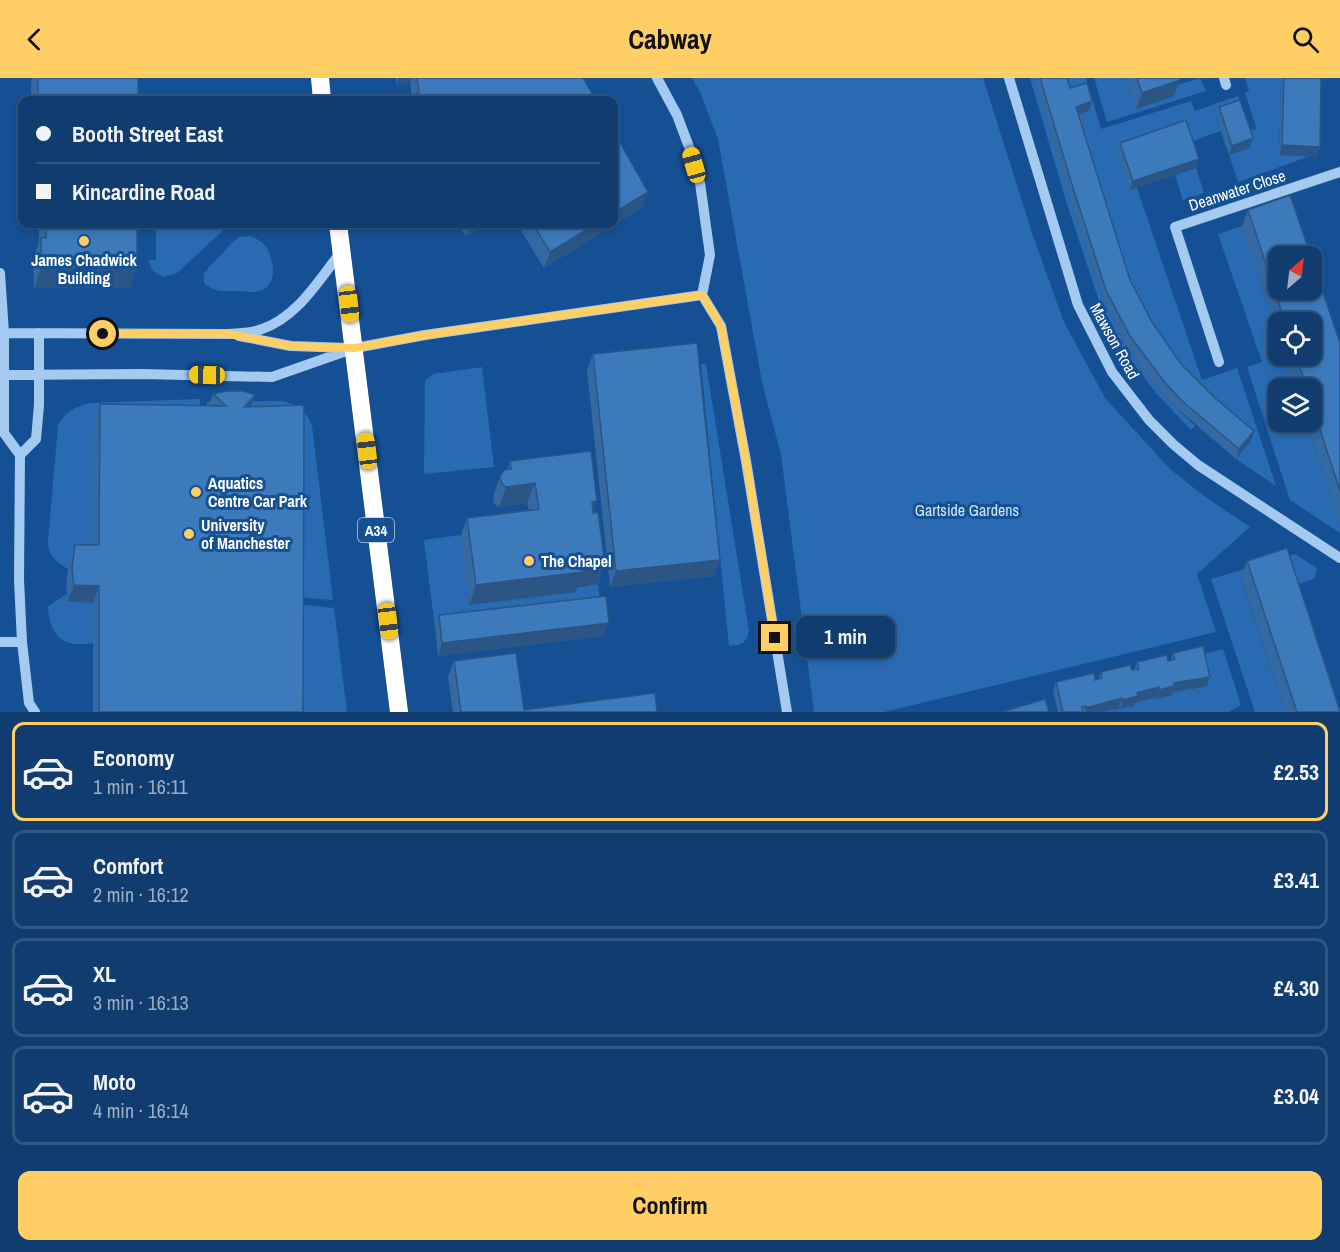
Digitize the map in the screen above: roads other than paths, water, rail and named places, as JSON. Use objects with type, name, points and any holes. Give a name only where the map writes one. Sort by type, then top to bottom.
[{"type":"highway","points":[[320,78],[322,96]]},
{"type":"highway","name":"A34","points":[[339,228],[399,712]]},
{"type":"street","points":[[657,78],[676,115],[700,183],[710,255],[702,295],[721,326],[746,461],[787,712]]},
{"type":"street","name":"Mawson Road","points":[[1009,78],[1078,305],[1112,372],[1149,420],[1198,465],[1340,558]]},
{"type":"street","name":"Deanwater Close","points":[[1219,362],[1175,227],[1340,172]]},
{"type":"street","points":[[2,333],[229,334],[259,330],[289,315],[342,251]]},
{"type":"street","points":[[0,273],[4,433],[20,454],[22,642],[32,708]]},
{"type":"street","points":[[2,375],[272,377],[355,348],[425,335],[702,295]]},
{"type":"street","points":[[20,454],[36,439],[40,374],[39,333]]},
{"type":"street","points":[[229,334],[291,346],[355,348]]},
{"type":"street","points":[[0,642],[22,642]]},
{"type":"place","name":"James Chadwick Building","points":[[84,241]]},
{"type":"place","name":"Aquatics Centre Car Park","points":[[196,492]]},
{"type":"place","name":"University of Manchester","points":[[189,534]]},
{"type":"place","name":"The Chapel","points":[[529,561]]},
{"type":"park label","name":"Gartside Gardens","points":[[967,510]]}]
